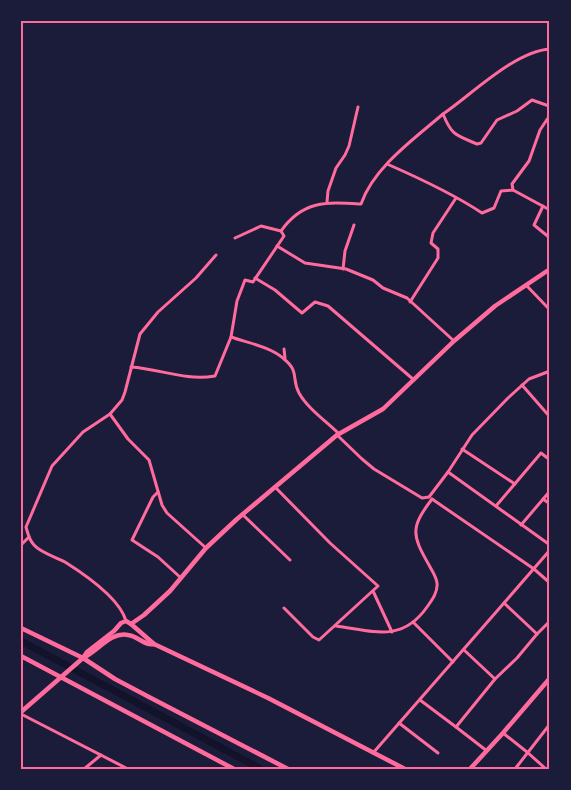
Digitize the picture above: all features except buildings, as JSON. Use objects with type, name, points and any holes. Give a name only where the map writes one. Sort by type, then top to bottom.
[{"type":"street","points":[[280,231],[297,215],[312,206],[327,202],[361,204],[365,192],[387,164],[443,114],[498,73],[522,58],[544,49],[550,49]]},
{"type":"street","points":[[443,114],[450,130],[460,137],[477,144],[481,142],[497,120],[517,111],[532,100],[549,107]]},
{"type":"street","points":[[327,202],[328,191],[336,168],[349,146],[358,107]]},
{"type":"street","points":[[513,190],[512,184],[529,161],[540,130],[550,115]]},
{"type":"street","points":[[387,164],[427,182],[482,213],[494,208],[501,191],[513,190],[550,210]]},
{"type":"street","points":[[410,302],[438,258],[438,249],[431,244],[433,233],[456,198]]},
{"type":"street","points":[[543,206],[534,225],[550,238]]},
{"type":"street","points":[[342,269],[345,251],[354,225]]},
{"type":"street","points":[[131,368],[146,368],[193,378],[215,376],[231,337],[237,301],[245,280],[253,282],[284,236],[280,231],[261,226],[235,238]]},
{"type":"street","points":[[278,246],[305,264],[352,271],[372,280],[383,288],[407,298],[454,341]]},
{"type":"street","points":[[216,255],[196,278],[158,312],[140,334],[122,400],[110,414],[83,432],[52,466],[26,527],[29,537],[34,546],[65,562],[88,578],[119,606],[130,623],[154,644],[253,691],[405,769]]},
{"type":"street","points":[[83,658],[87,652],[114,631],[121,623],[130,623],[157,604],[206,548],[242,514],[338,434],[383,409],[415,381],[454,341],[495,306],[550,268]]},
{"type":"street","points":[[255,278],[275,290],[302,312],[315,302],[328,306],[415,381]]},
{"type":"street","points":[[526,284],[550,310]]},
{"type":"street","points":[[231,337],[272,351],[285,359],[294,368],[298,392],[310,407],[374,469],[422,498],[431,498],[534,568],[550,583]]},
{"type":"street","points":[[284,349],[285,359]]},
{"type":"street","points":[[336,626],[392,632],[403,630],[414,622],[435,595],[437,585],[436,578],[421,551],[416,530],[420,517],[472,435],[529,379],[550,371]]},
{"type":"street","points":[[522,386],[550,417]]},
{"type":"street","points":[[110,414],[128,439],[149,460],[162,505],[167,513],[206,548]]},
{"type":"street","points":[[462,449],[515,484]]},
{"type":"street","points":[[496,506],[542,453],[550,460]]},
{"type":"street","points":[[448,472],[550,545]]},
{"type":"street","points":[[275,487],[330,543],[378,586],[336,626],[317,640],[284,608]]},
{"type":"street","points":[[522,524],[550,491]]},
{"type":"street","points":[[158,492],[153,497],[132,540],[158,557],[181,578]]},
{"type":"street","points":[[543,499],[550,504]]},
{"type":"street","points":[[242,514],[290,560]]},
{"type":"street","points":[[21,545],[29,537]]},
{"type":"street","points":[[373,753],[550,550]]},
{"type":"street","points":[[373,591],[392,632]]},
{"type":"street","points":[[504,603],[536,634]]},
{"type":"street","points":[[456,727],[496,679],[550,621]]},
{"type":"street","points":[[414,622],[453,662]]},
{"type":"street","points":[[128,634],[132,631],[130,623]]},
{"type":"street","points":[[21,628],[83,658],[124,684],[288,769]]},
{"type":"street","points":[[128,769],[21,713],[78,662],[115,636],[128,634],[148,644],[154,644]]},
{"type":"street","points":[[464,650],[496,679]]},
{"type":"street","points":[[21,656],[64,675],[234,769]]},
{"type":"street","points":[[470,769],[550,678]]},
{"type":"street","points":[[420,700],[486,751]]},
{"type":"street","points":[[400,723],[438,753]]},
{"type":"street","points":[[514,769],[550,724]]},
{"type":"street","points":[[503,733],[546,769]]},
{"type":"street","points":[[84,769],[101,755]]},
{"type":"waterway","points":[[21,641],[261,769]]}]
